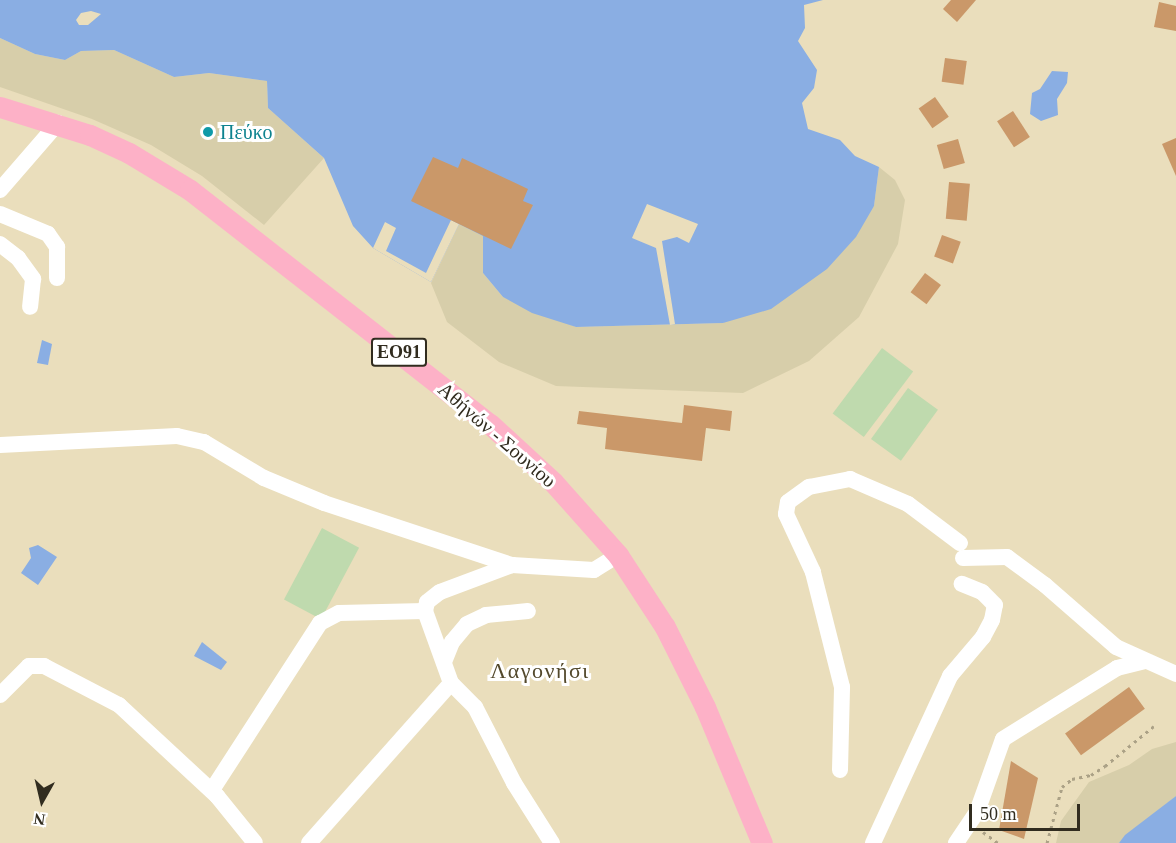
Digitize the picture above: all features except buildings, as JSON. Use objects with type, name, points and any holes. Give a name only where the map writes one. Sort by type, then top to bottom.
[{"type":"main road","name":"Αθήνών - Σουνίου","points":[[0,107],[58,123],[137,158],[231,219],[490,424],[553,482],[618,555],[676,648],[762,843]]},
{"type":"street","points":[[0,190],[58,123]]},
{"type":"street","points":[[0,214],[48,234],[57,247],[57,278]]},
{"type":"street","points":[[0,244],[18,258],[33,279],[30,307]]},
{"type":"street","points":[[0,446],[177,436],[204,442],[264,478],[324,503],[512,565],[594,570],[618,555]]},
{"type":"street","points":[[840,770],[842,687],[813,572],[786,514],[788,502],[809,487],[850,479],[908,504],[961,550],[1007,557],[1045,585],[1116,647],[1176,674]]},
{"type":"street","points":[[512,565],[440,592],[428,602],[425,611],[451,683],[475,707],[514,783],[552,843]]},
{"type":"street","points":[[873,843],[950,676],[983,638],[992,620],[994,605],[982,592],[962,584]]},
{"type":"street","points":[[212,790],[320,623],[339,613],[425,611]]},
{"type":"street","points":[[444,662],[452,642],[467,624],[486,615],[528,611]]},
{"type":"street","points":[[956,843],[971,823],[1004,740],[1117,668],[1145,661]]},
{"type":"street","points":[[0,696],[29,666],[44,666],[119,705],[212,790],[255,843]]},
{"type":"street","points":[[309,843],[451,683]]},
{"type":"path","points":[[1047,843],[1062,788],[1072,779],[1090,775],[1105,766],[1154,726]]},
{"type":"path","points":[[971,823],[998,843]]},
{"type":"green space","points":[[882,348],[913,371],[864,437],[833,413]]},
{"type":"green space","points":[[908,388],[938,410],[901,461],[871,439]]},
{"type":"green space","points":[[322,528],[359,548],[321,619],[284,600]]},
{"type":"sand","name":"Πεύκο","points":[[0,38],[35,54],[65,60],[81,51],[114,50],[174,77],[209,73],[267,81],[268,108],[324,158],[264,225],[202,176],[151,145],[92,119],[0,87]]},
{"type":"sand","points":[[879,167],[895,180],[905,200],[898,244],[859,317],[809,361],[743,393],[556,386],[499,362],[447,322],[431,283],[459,224],[484,236],[483,273],[503,297],[576,327],[723,323],[874,206]]},
{"type":"sand","points":[[1176,742],[1176,796],[1119,843],[1056,843],[1061,821],[1089,782],[1129,765],[1152,749]]},
{"type":"water","points":[[0,0],[823,0],[804,5],[805,28],[798,41],[817,70],[814,88],[802,103],[808,129],[840,140],[855,156],[879,167],[874,206],[856,237],[827,269],[771,309],[723,323],[576,327],[532,313],[503,297],[483,273],[483,236],[459,224],[431,282],[373,248],[353,226],[324,158],[268,108],[267,81],[209,73],[174,77],[114,50],[81,51],[65,60],[35,54],[0,38]],"holes":[[[91,11],[101,14],[88,25],[79,25],[76,20],[81,13]]]},
{"type":"water","points":[[1052,71],[1068,72],[1067,83],[1057,99],[1058,115],[1041,121],[1030,114],[1032,93],[1040,89]]},
{"type":"water","points":[[42,340],[52,344],[48,365],[37,363]]},
{"type":"water","points":[[38,545],[57,557],[38,585],[21,573],[31,558],[29,548]]},
{"type":"water","points":[[202,642],[227,662],[221,670],[194,656]]},
{"type":"water","points":[[1176,796],[1176,843],[1119,843],[1125,835]]},
{"type":"pier","points":[[647,204],[698,224],[689,243],[677,237],[662,241],[675,324],[670,325],[656,248],[632,238]]},
{"type":"pier","points":[[451,220],[459,224],[431,282],[373,248],[385,222],[396,228],[386,251],[426,273]]},
{"type":"place","name":"Πεύκο","points":[[208,132]]},
{"type":"district","name":"Λαγονήσι","points":[[540,671]]}]
